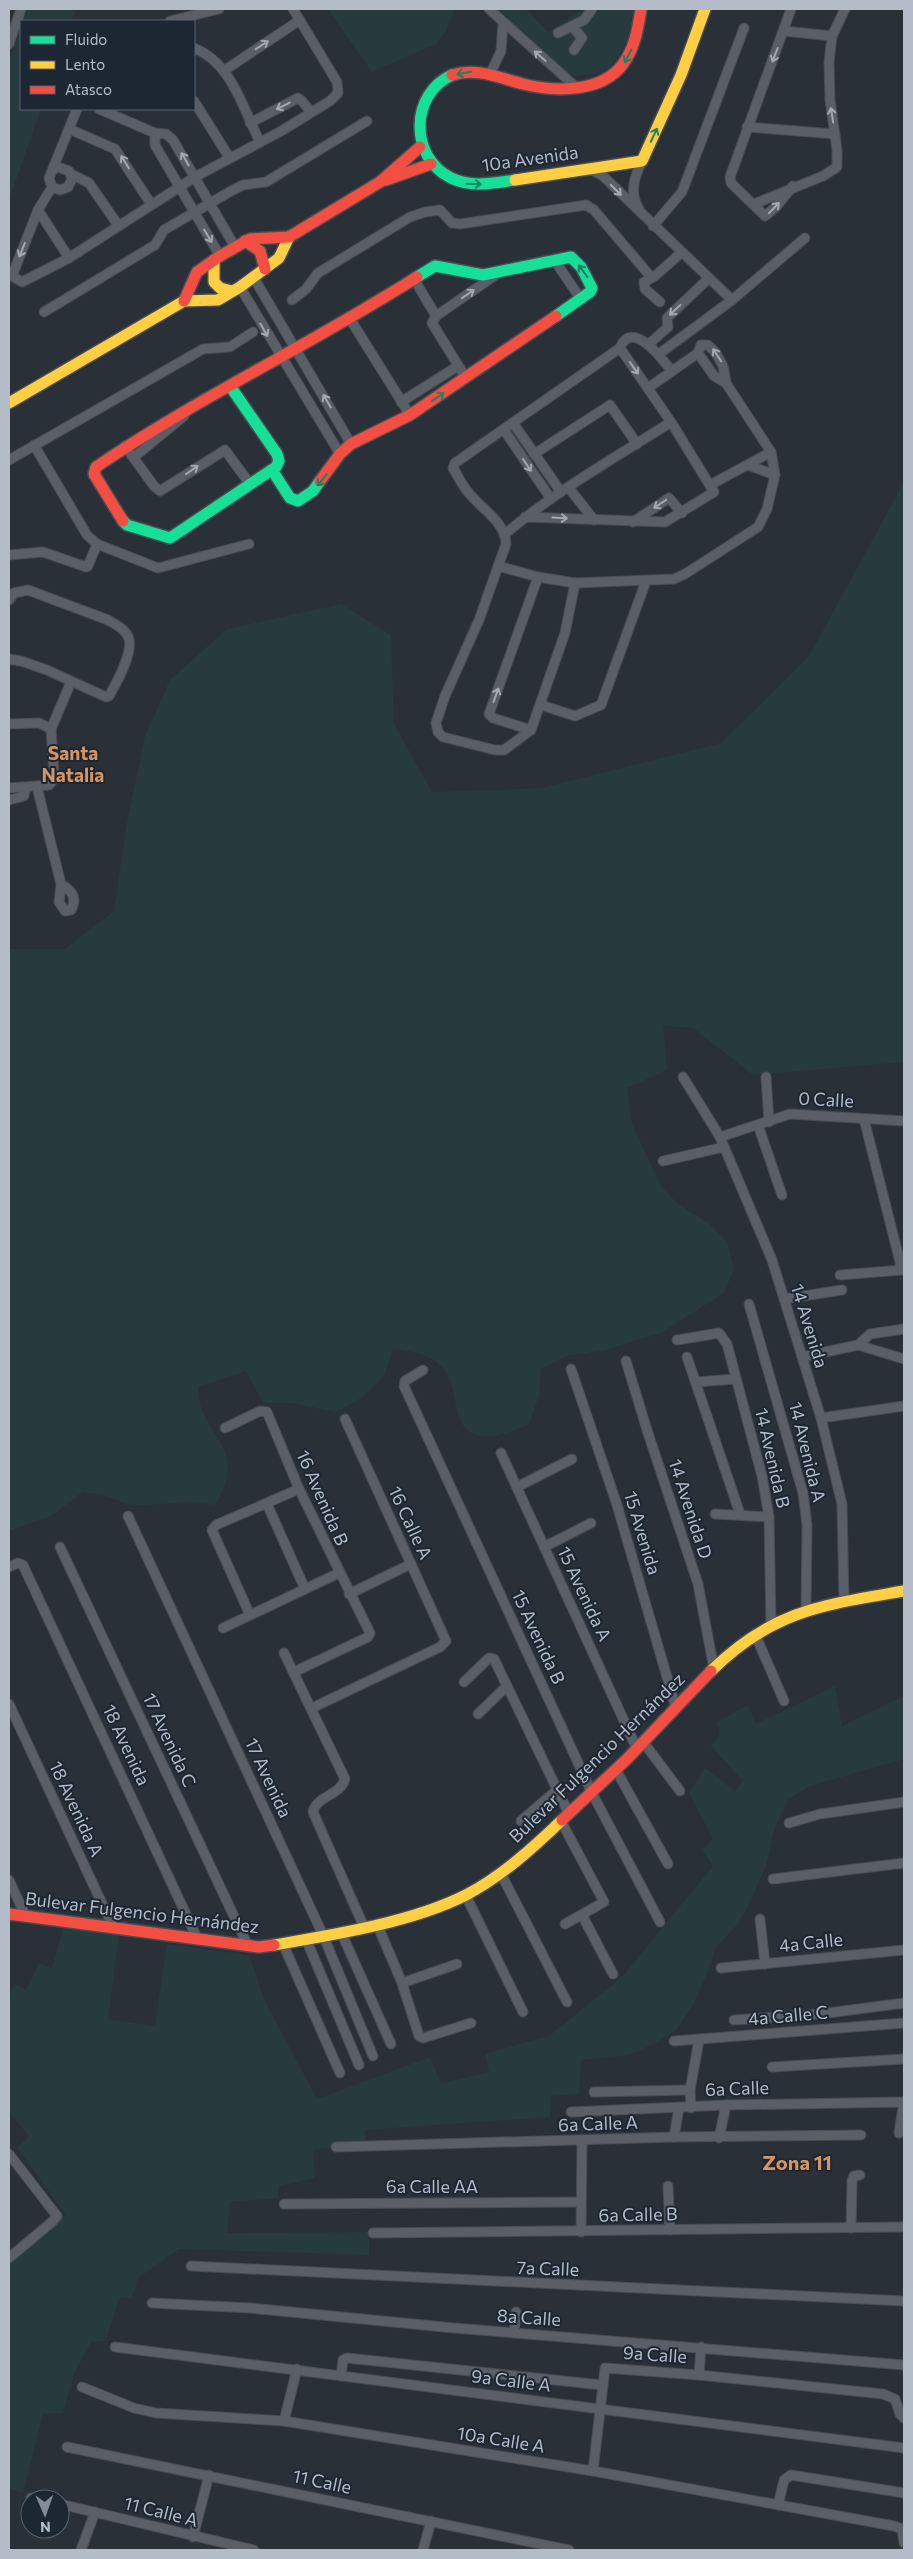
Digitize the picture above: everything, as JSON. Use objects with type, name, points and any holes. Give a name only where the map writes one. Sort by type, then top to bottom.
[{"type":"street","points":[[9,44],[20,9]]},
{"type":"street","points":[[174,20],[219,9]]},
{"type":"street","points":[[77,110],[49,178],[52,187],[38,210],[12,276],[24,283],[69,258],[179,186],[330,101],[338,92],[337,82],[293,9]]},
{"type":"street","points":[[489,9],[577,88]]},
{"type":"street","points":[[558,33],[589,16],[592,9]]},
{"type":"street","points":[[9,403],[184,301],[218,300],[254,278],[279,258],[290,237],[380,182],[420,147],[419,123],[429,94],[438,82],[464,72],[491,72],[536,87],[577,88],[590,86],[604,80],[623,65],[634,43],[640,9]]},
{"type":"street","points":[[643,216],[634,200],[635,176],[681,74],[705,9]]},
{"type":"street","points":[[791,9],[747,127],[730,180],[767,216],[793,186]]},
{"type":"street","points":[[754,204],[793,186],[823,176],[835,169],[838,163],[830,100],[829,62],[832,36],[845,9]]},
{"type":"street","points":[[225,70],[300,20]]},
{"type":"street","points":[[491,72],[501,51],[503,23]]},
{"type":"street","points":[[572,26],[582,38],[574,50]]},
{"type":"street","points":[[653,226],[682,192],[744,28]]},
{"type":"street","points":[[784,31],[832,36]]},
{"type":"street","points":[[195,48],[207,54],[225,70],[260,142]]},
{"type":"street","points":[[250,123],[298,98],[302,100],[311,112]]},
{"type":"street","points":[[195,103],[229,157]]},
{"type":"street","points":[[100,110],[155,132],[166,134],[173,140],[210,204],[240,244],[255,245],[262,252],[265,269]]},
{"type":"street","points":[[44,312],[155,245],[164,230],[243,185],[266,182],[367,121]]},
{"type":"street","points":[[747,127],[835,134]]},
{"type":"street","points":[[69,129],[115,149],[151,204]]},
{"type":"street","points":[[155,132],[155,146],[194,213],[217,258],[212,276],[214,283],[224,291],[236,289]]},
{"type":"street","name":"10a Avenida","points":[[420,147],[431,164],[439,172],[456,181],[482,184],[642,160]]},
{"type":"street","points":[[380,182],[431,164]]},
{"type":"street","points":[[53,170],[65,168],[71,174],[89,183],[118,225]]},
{"type":"street","points":[[587,168],[603,176],[732,300]]},
{"type":"street","points":[[52,187],[60,190],[68,186],[71,174]]},
{"type":"street","points":[[292,300],[306,289],[318,273],[326,268],[410,217],[440,210],[452,223],[460,224],[586,205],[594,210],[651,277]]},
{"type":"street","points":[[38,210],[69,258]]},
{"type":"street","points":[[184,301],[197,272],[240,244],[257,237],[290,237]]},
{"type":"street","points":[[659,354],[732,300],[805,238]]},
{"type":"street","points":[[660,302],[645,289],[644,282],[655,276],[681,253]]},
{"type":"street","points":[[230,386],[277,454],[279,461],[272,470],[170,538],[133,529],[122,521],[94,474],[96,467],[126,446],[201,402],[296,348],[350,319],[435,266],[476,274],[499,272],[571,257],[581,267],[592,288],[590,292],[410,415],[351,444],[340,454],[313,491],[298,501],[290,498],[272,470]]},
{"type":"street","points":[[555,261],[580,298]]},
{"type":"street","points":[[466,378],[432,326],[432,323],[436,316],[499,272]]},
{"type":"street","points":[[254,278],[351,444]]},
{"type":"street","points":[[414,279],[436,316]]},
{"type":"street","points":[[678,339],[668,327],[667,318],[708,279]]},
{"type":"street","points":[[236,289],[281,357],[340,454]]},
{"type":"street","points":[[350,319],[410,415]]},
{"type":"street","points":[[648,344],[668,327]]},
{"type":"street","points":[[9,460],[203,349],[230,347],[253,332]]},
{"type":"street","points":[[575,583],[565,633],[531,730],[504,750],[495,750],[443,737],[438,732],[436,723],[445,696],[478,620],[506,544],[498,524],[467,491],[453,468],[455,463],[620,348],[622,342],[634,337],[648,344],[659,354],[671,370]]},
{"type":"street","points":[[498,566],[538,577],[575,583],[674,579],[685,574],[758,527],[767,509],[775,475],[771,452],[726,383],[723,366],[712,347],[701,345],[698,353],[671,370],[648,388]]},
{"type":"street","points":[[525,517],[668,522],[714,493],[671,422],[620,348]]},
{"type":"street","points":[[698,353],[714,376],[726,383]]},
{"type":"street","points":[[402,402],[458,366]]},
{"type":"street","points":[[134,457],[201,402]]},
{"type":"street","points":[[534,454],[610,405],[637,444]]},
{"type":"street","points":[[504,535],[550,499],[671,422]]},
{"type":"street","points":[[513,423],[534,454],[594,520]]},
{"type":"street","points":[[504,430],[550,499]]},
{"type":"street","points":[[34,444],[88,535],[97,544],[158,568],[248,544]]},
{"type":"street","points":[[126,446],[154,486],[160,491],[225,450],[250,484]]},
{"type":"street","points":[[710,486],[771,452]]},
{"type":"street","points":[[748,465],[775,475]]},
{"type":"street","points":[[633,522],[669,498],[682,514]]},
{"type":"street","points":[[9,555],[43,552],[86,567],[97,544]]},
{"type":"street","points":[[531,730],[493,718],[489,714],[538,577]]},
{"type":"street","points":[[541,705],[575,716],[600,705],[646,581]]},
{"type":"street","points":[[9,600],[14,593],[28,590],[108,620],[120,627],[126,634],[130,644],[122,673],[109,696],[102,697],[48,670],[9,659]]},
{"type":"street","points":[[9,788],[49,785],[54,779],[51,729],[71,682]]},
{"type":"street","points":[[9,724],[39,722],[51,729]]},
{"type":"street","points":[[37,787],[61,884]]},
{"type":"street","points":[[9,800],[24,796],[26,788]]},
{"type":"street","name":"14 Avenida","points":[[683,1077],[720,1137],[772,1260],[821,1418],[842,1504],[844,1602]]},
{"type":"street","points":[[766,1077],[769,1122]]},
{"type":"street","name":"0 Calle","points":[[720,1137],[790,1114],[800,1113],[904,1121]]},
{"type":"street","points":[[840,1275],[902,1270],[864,1119]]},
{"type":"street","points":[[758,1125],[782,1195]]},
{"type":"street","points":[[663,1161],[724,1147]]},
{"type":"street","points":[[784,1299],[842,1290]]},
{"type":"street","name":"14 Avenida A","points":[[749,1304],[803,1493],[807,1525],[806,1612]]},
{"type":"street","points":[[858,1345],[870,1334],[904,1329]]},
{"type":"street","name":"14 Avenida B","points":[[677,1340],[720,1333],[727,1344],[762,1476],[770,1517],[771,1624]]},
{"type":"street","points":[[802,1357],[858,1345],[904,1359]]},
{"type":"street","points":[[687,1357],[740,1514]]},
{"type":"street","name":"14 Avenida D","points":[[626,1361],[698,1584],[714,1668]]},
{"type":"street","name":"15 Avenida","points":[[571,1369],[617,1505],[676,1708]]},
{"type":"street","name":"15 Avenida B","points":[[423,1370],[405,1381],[404,1386],[592,1793],[660,1922]]},
{"type":"street","points":[[696,1382],[735,1379]]},
{"type":"street","points":[[821,1418],[904,1406]]},
{"type":"street","name":"16 Avenida B","points":[[225,1428],[260,1411],[267,1412],[339,1573],[370,1633],[368,1637],[294,1672]]},
{"type":"street","name":"16 Calle A","points":[[312,1708],[440,1647],[446,1640],[345,1419]]},
{"type":"street","name":"15 Avenida A","points":[[501,1453],[640,1746]]},
{"type":"street","points":[[517,1487],[572,1459]]},
{"type":"street","points":[[250,1615],[212,1532],[216,1525],[300,1489]]},
{"type":"street","points":[[267,1504],[305,1589]]},
{"type":"street","points":[[715,1514],[770,1517]]},
{"type":"street","name":"17 Avenida","points":[[128,1516],[323,1935],[374,2056]]},
{"type":"street","points":[[544,1546],[591,1523]]},
{"type":"street","name":"17 Avenida C","points":[[60,1547],[248,1946]]},
{"type":"street","name":"18 Avenida","points":[[9,1567],[18,1564],[23,1565],[198,1940]]},
{"type":"street","points":[[349,1594],[411,1564]]},
{"type":"street","points":[[223,1628],[339,1573]]},
{"type":"street","name":"Bulevar Fulgencio Hernández","points":[[9,1914],[248,1946],[283,1944],[377,1924],[434,1908],[466,1896],[501,1874],[616,1770],[714,1668],[756,1634],[771,1624],[806,1612],[844,1602],[904,1591]]},
{"type":"street","points":[[756,1634],[784,1700]]},
{"type":"street","points":[[284,1653],[345,1779],[342,1786],[315,1805],[313,1812],[364,1927]]},
{"type":"street","points":[[464,1682],[489,1658],[494,1659],[557,1790],[565,1818],[604,1902],[565,1924]]},
{"type":"street","points":[[478,1714],[507,1686]]},
{"type":"street","name":"18 Avenida A","points":[[9,1704],[113,1927]]},
{"type":"street","points":[[640,1746],[680,1791]]},
{"type":"street","points":[[616,1770],[668,1864]]},
{"type":"street","points":[[521,1820],[557,1790]]},
{"type":"street","points":[[789,1823],[820,1814],[904,1802]]},
{"type":"street","points":[[772,1878],[904,1863]]},
{"type":"street","points":[[501,1874],[567,2002]]},
{"type":"street","points":[[9,1880],[25,1916]]},
{"type":"street","points":[[466,1896],[523,2012]]},
{"type":"street","points":[[582,1915],[613,1974]]},
{"type":"street","points":[[760,1919],[765,1964]]},
{"type":"street","points":[[377,1924],[402,1983],[419,2036],[423,2038],[471,2023]]},
{"type":"street","points":[[341,1932],[391,2044]]},
{"type":"street","points":[[306,1939],[359,2065]]},
{"type":"street","points":[[283,1944],[340,2073]]},
{"type":"street","name":"4a Calle","points":[[721,1968],[904,1950]]},
{"type":"street","points":[[402,1983],[456,1964]]},
{"type":"street","points":[[734,2020],[820,2014],[904,2003]]},
{"type":"street","name":"4a Calle C","points":[[674,2041],[904,2023]]},
{"type":"street","points":[[691,2108],[690,2090],[699,2040]]},
{"type":"street","points":[[772,2067],[904,2059]]},
{"type":"street","points":[[594,2092],[690,2090]]},
{"type":"street","points":[[899,2133],[904,2102]]},
{"type":"street","name":"6a Calle","points":[[571,2112],[726,2105],[904,2102]]},
{"type":"street","points":[[719,2138],[726,2105]]},
{"type":"street","points":[[674,2138],[679,2108]]},
{"type":"street","name":"6a Calle A","points":[[336,2148],[674,2138],[861,2135]]},
{"type":"street","points":[[581,2232],[582,2142]]},
{"type":"street","points":[[9,2154],[57,2216],[9,2258]]},
{"type":"street","points":[[851,2228],[852,2181],[854,2176],[860,2175]]},
{"type":"street","points":[[668,2186],[670,2230]]},
{"type":"street","name":"6a Calle AA","points":[[284,2204],[581,2202]]},
{"type":"street","name":"6a Calle B","points":[[373,2233],[904,2227]]},
{"type":"street","name":"7a Calle","points":[[191,2266],[904,2301]]},
{"type":"street","name":"8a Calle","points":[[152,2303],[250,2308],[514,2333],[904,2365]]},
{"type":"street","points":[[514,2333],[516,2312]]},
{"type":"street","name":"9a Calle A","points":[[115,2347],[904,2448]]},
{"type":"street","points":[[699,2375],[701,2347]]},
{"type":"street","points":[[342,2376],[345,2358],[602,2384],[593,2471]]},
{"type":"street","name":"9a Calle","points":[[602,2384],[605,2368],[699,2375],[883,2394],[895,2399],[900,2414],[904,2418]]},
{"type":"street","points":[[284,2421],[296,2369]]},
{"type":"street","name":"10a Calle A","points":[[82,2387],[134,2408],[156,2413],[284,2421],[593,2471],[897,2527],[902,2531],[904,2543]]},
{"type":"street","name":"11 Calle","points":[[68,2447],[569,2550]]},
{"type":"street","points":[[193,2537],[209,2475]]},
{"type":"street","points":[[778,2505],[786,2477],[791,2476],[904,2493]]},
{"type":"street","name":"11 Calle A","points":[[70,2506],[250,2550]]},
{"type":"street","points":[[81,2550],[95,2512]]},
{"type":"street","points":[[423,2550],[431,2521]]},
{"type":"green space","points":[[28,9],[76,9],[71,20],[23,20]]},
{"type":"green space","points":[[328,9],[454,9],[446,31],[436,44],[372,72]]},
{"type":"green space","points":[[499,9],[526,9],[548,32],[584,9],[634,9],[626,44],[610,67],[595,74],[575,76],[557,67]]},
{"type":"green space","points":[[20,30],[20,110],[41,110],[9,200],[9,61]]},
{"type":"green space","points":[[904,482],[904,1062],[753,1075],[693,1028],[663,1026],[667,1070],[627,1088],[632,1124],[661,1186],[677,1203],[708,1223],[727,1242],[734,1269],[724,1293],[661,1333],[605,1350],[566,1356],[541,1369],[539,1396],[529,1424],[499,1435],[479,1435],[470,1432],[463,1425],[446,1372],[437,1362],[419,1354],[393,1349],[384,1376],[363,1397],[336,1412],[292,1403],[263,1403],[246,1371],[198,1387],[200,1403],[205,1417],[226,1454],[228,1468],[225,1485],[215,1505],[190,1502],[132,1506],[104,1495],[83,1492],[51,1516],[9,1531],[9,949],[65,949],[114,911],[126,828],[145,736],[170,680],[227,629],[341,604],[391,635],[394,724],[432,792],[542,788],[721,743],[809,656]]},
{"type":"green space","points":[[835,1686],[842,1726],[904,1696],[904,1759],[810,1786],[788,1799],[774,1830],[766,1866],[747,1908],[737,1925],[716,1947],[694,2003],[677,2029],[656,2043],[629,2055],[581,2060],[579,2094],[551,2096],[550,2117],[365,2130],[365,2143],[313,2150],[315,2178],[279,2186],[278,2198],[230,2202],[227,2233],[369,2232],[369,2255],[179,2249],[138,2278],[132,2299],[119,2298],[106,2341],[92,2341],[75,2371],[63,2413],[43,2413],[24,2489],[20,2489],[20,2492],[9,2489],[9,2263],[66,2214],[17,2148],[29,2136],[9,2112],[9,1998],[14,1984],[26,1990],[39,1963],[52,1968],[64,1925],[119,1934],[108,2019],[155,2026],[167,1944],[249,1955],[265,2001],[317,2099],[430,2057],[441,2083],[489,2072],[485,2054],[549,2036],[622,1977],[713,1866],[702,1850],[713,1839],[689,1793],[705,1768],[735,1791],[743,1781],[711,1746],[720,1734],[717,1722],[748,1705],[756,1724]]},
{"type":"traffic: fast","points":[[452,75],[438,84],[428,96],[422,110],[420,126],[422,141],[428,156],[437,168],[459,181],[483,184],[515,180]]},
{"type":"traffic: fast","points":[[417,277],[435,266],[483,275],[571,257],[581,267],[592,288],[590,292],[556,316]]},
{"type":"traffic: fast","points":[[123,521],[127,525],[170,538],[276,467],[279,461],[277,454],[230,386]]},
{"type":"traffic: fast","points":[[272,470],[290,498],[298,501],[313,491],[320,481]]},
{"type":"traffic: slow","points":[[515,180],[642,161],[681,75],[705,9]]},
{"type":"traffic: slow","points":[[9,403],[184,301],[218,300],[240,287],[279,258],[289,237]]},
{"type":"traffic: slow","points":[[214,260],[214,282],[220,288],[232,291]]},
{"type":"traffic: slow","points":[[711,1671],[756,1635],[800,1613],[824,1606],[904,1591]]},
{"type":"traffic: slow","points":[[274,1945],[398,1920],[422,1913],[466,1895],[505,1870],[562,1820]]},
{"type":"traffic: jam","points":[[452,75],[470,72],[479,73],[535,87],[563,89],[590,85],[614,74],[623,64],[633,45],[641,9]]},
{"type":"traffic: jam","points":[[184,301],[197,272],[220,256],[250,239],[289,237],[380,182],[420,147]]},
{"type":"traffic: jam","points":[[386,180],[431,164]]},
{"type":"traffic: jam","points":[[245,241],[260,251],[265,269]]},
{"type":"traffic: jam","points":[[123,521],[94,474],[96,467],[175,417],[377,302],[417,277]]},
{"type":"traffic: jam","points":[[320,481],[340,454],[351,444],[410,415],[556,316]]},
{"type":"traffic: jam","points":[[562,1820],[627,1759],[711,1671]]},
{"type":"traffic: jam","points":[[9,1914],[259,1947],[274,1945]]},
{"type":"district","name":"Santa Natalia","points":[[73,764]]},
{"type":"district","name":"Zona 11","points":[[797,2163]]}]
